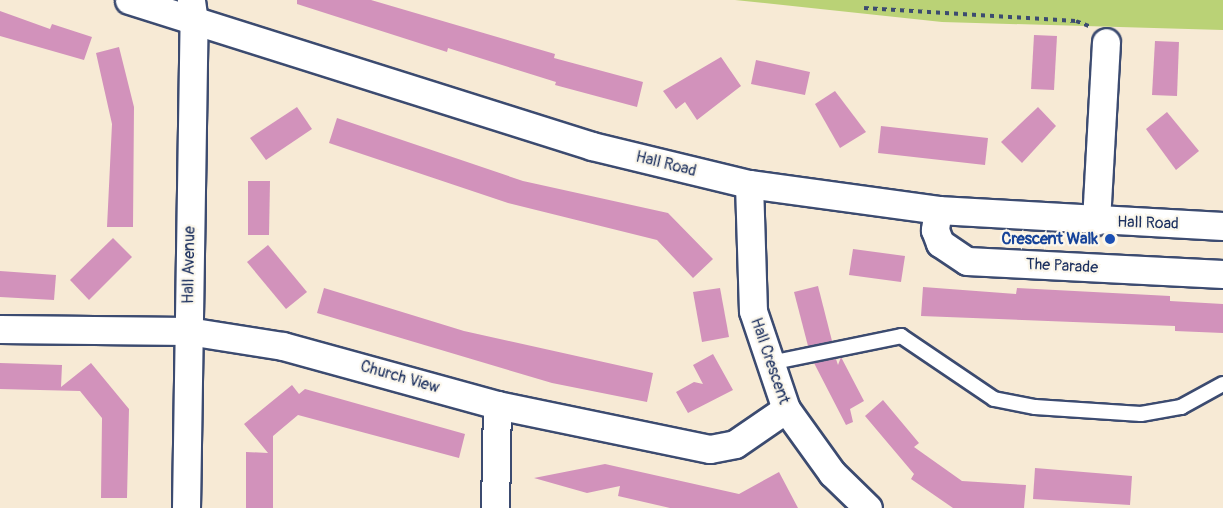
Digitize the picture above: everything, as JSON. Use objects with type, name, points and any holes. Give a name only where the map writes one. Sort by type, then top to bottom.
[{"type":"street","name":"Hall Road","points":[[129,0],[192,11],[592,146],[749,184],[938,210],[1096,221],[1223,226]]},
{"type":"street","name":"Hall Avenue","points":[[186,508],[192,11]]},
{"type":"street","points":[[1096,221],[1106,42]]},
{"type":"street","name":"Hall Crescent","points":[[749,184],[753,311],[786,409],[832,473],[868,508]]},
{"type":"street","name":"The Parade","points":[[938,210],[935,230],[940,243],[967,261],[1223,274]]},
{"type":"street","name":"Church View","points":[[0,329],[188,331],[337,359],[497,405],[710,449],[735,444],[786,409]]},
{"type":"street","points":[[495,508],[497,405]]},
{"type":"lane","points":[[770,363],[901,336],[994,399],[1035,407],[1141,414],[1181,407],[1223,384]]},
{"type":"path","points":[[864,8],[1076,21],[1086,24],[1106,42]]},
{"type":"green space","points":[[735,0],[1223,0],[1223,30],[942,22]]},
{"type":"building","points":[[297,0],[371,0],[555,54],[554,58],[643,82],[637,107],[555,85],[556,82],[448,48],[447,52],[297,4]]},
{"type":"building","points":[[0,11],[50,29],[52,24],[92,37],[84,60],[0,36]]},
{"type":"building","points":[[1034,35],[1057,36],[1054,90],[1031,89]]},
{"type":"building","points":[[1155,41],[1179,42],[1177,96],[1152,95]]},
{"type":"building","points":[[119,47],[134,107],[133,227],[107,227],[112,124],[96,53]]},
{"type":"building","points":[[721,57],[741,86],[697,120],[685,102],[676,109],[663,91]]},
{"type":"building","points":[[756,60],[810,72],[805,95],[751,84]]},
{"type":"building","points":[[835,91],[866,132],[840,148],[815,104]]},
{"type":"building","points":[[297,107],[312,129],[266,160],[250,138]]},
{"type":"building","points":[[1038,107],[1056,126],[1022,163],[1001,142]]},
{"type":"building","points":[[1167,112],[1199,151],[1176,170],[1146,129]]},
{"type":"building","points":[[337,118],[523,181],[668,213],[713,259],[693,278],[657,240],[508,203],[329,143]]},
{"type":"building","points":[[881,126],[988,138],[985,165],[878,153]]},
{"type":"building","points":[[248,181],[270,181],[269,235],[248,235]]},
{"type":"building","points":[[113,238],[132,257],[89,300],[70,280]]},
{"type":"building","points":[[268,245],[307,292],[286,309],[247,262]]},
{"type":"building","points":[[853,249],[905,256],[901,282],[849,275]]},
{"type":"building","points":[[0,271],[56,275],[54,300],[0,297]]},
{"type":"building","points":[[818,286],[832,341],[808,346],[794,292]]},
{"type":"building","points":[[923,287],[1016,294],[1017,288],[1170,296],[1170,301],[1223,304],[1223,333],[1175,331],[1175,326],[921,316]]},
{"type":"building","points":[[324,288],[464,331],[653,373],[647,402],[552,383],[317,313]]},
{"type":"building","points":[[720,288],[729,337],[702,342],[693,292]]},
{"type":"building","points":[[713,354],[733,390],[688,413],[676,392],[694,382],[703,384],[693,365]]},
{"type":"building","points":[[841,357],[864,401],[850,409],[853,422],[846,425],[814,363],[836,359],[838,365]]},
{"type":"building","points":[[0,363],[62,365],[61,387],[91,363],[129,409],[127,498],[101,498],[102,418],[80,391],[0,389]]},
{"type":"building","points":[[292,385],[299,394],[305,389],[465,434],[459,458],[298,415],[273,436],[273,508],[246,508],[246,452],[268,453],[244,424]]},
{"type":"building","points":[[883,400],[919,443],[914,447],[962,481],[1026,485],[1024,508],[953,508],[911,479],[914,474],[865,416]]},
{"type":"building","points":[[605,464],[739,494],[779,472],[798,508],[670,508],[618,496],[620,486],[587,493],[534,478]]},
{"type":"building","points":[[1035,468],[1132,476],[1130,505],[1033,499]]},
{"type":"place","name":"Crescent Walk","points":[[1110,239]]}]
